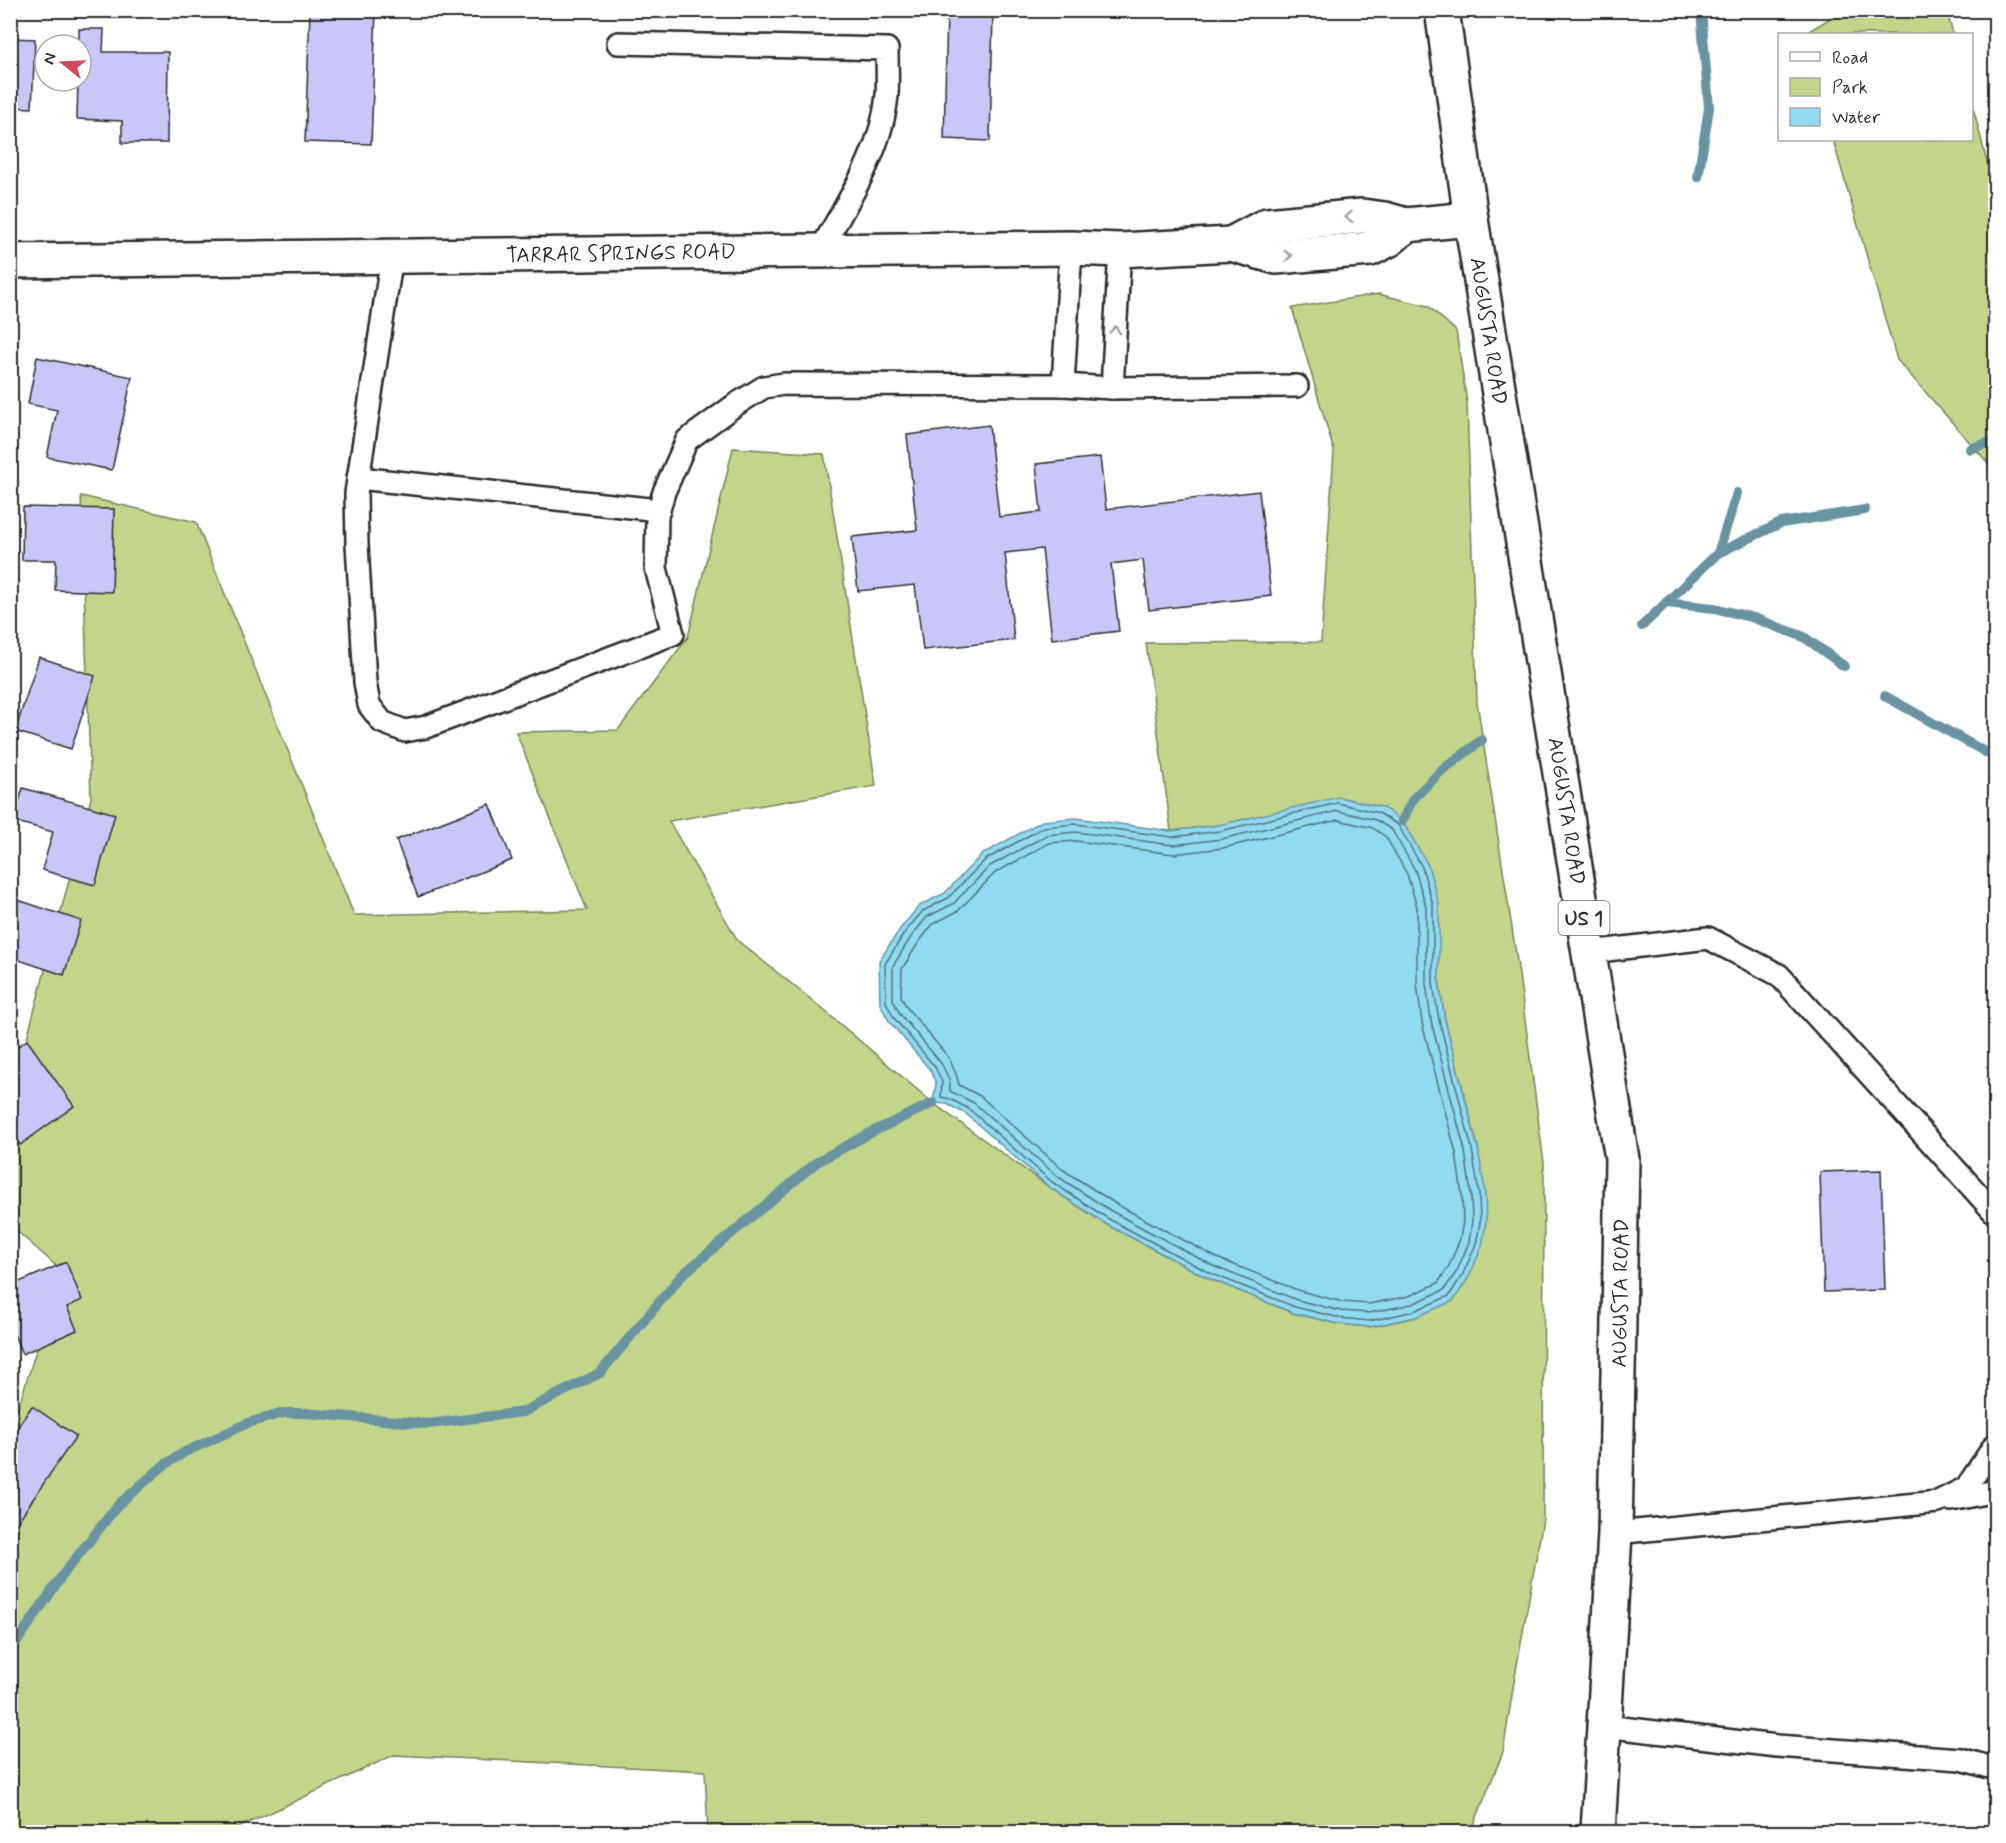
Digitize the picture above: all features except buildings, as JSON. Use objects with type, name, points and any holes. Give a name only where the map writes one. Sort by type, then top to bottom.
[{"type":"main road","name":"AUGUSTA ROAD","points":[[1442,10],[1471,219],[1622,1159],[1615,1533],[1598,1833]]},
{"type":"main road","name":"TARRAR SPRINGS ROAD","points":[[10,261],[1071,248],[1120,250],[1231,244],[1276,257],[1370,249],[1390,239],[1406,225],[1471,219]]},
{"type":"lane","points":[[618,43],[887,49],[887,96],[879,135],[866,169],[820,251]]},
{"type":"lane","points":[[1063,385],[1071,248]]},
{"type":"lane","points":[[1112,388],[1120,250]]},
{"type":"lane","points":[[392,256],[356,493],[357,544],[365,682],[369,705],[382,722],[405,731],[426,727],[673,634],[656,568],[658,510],[687,440],[764,387],[784,384],[1063,385],[1112,388],[1297,386]]},
{"type":"lane","points":[[358,478],[658,510]]},
{"type":"lane","points":[[1590,952],[1708,938],[1779,975],[1995,1214]]},
{"type":"lane","points":[[1938,1502],[1966,1488],[1995,1443]]},
{"type":"lane","points":[[1615,1533],[1938,1502],[1995,1491]]},
{"type":"lane","points":[[1604,1726],[1777,1746],[1961,1759],[1995,1769]]},
{"type":"green space","points":[[1842,11],[1947,11],[1953,33],[1806,33]]},
{"type":"green space","points":[[1973,107],[1990,174],[1995,179],[1995,471],[1897,360],[1833,141],[1973,141]]},
{"type":"green space","points":[[1378,294],[1428,306],[1456,331],[1467,403],[1477,702],[1518,967],[1544,1163],[1543,1520],[1503,1752],[1471,1832],[708,1832],[705,1771],[394,1755],[229,1832],[11,1832],[11,1431],[61,1270],[11,1226],[11,1098],[91,798],[81,496],[196,522],[354,915],[587,910],[516,732],[618,730],[688,637],[733,448],[824,454],[876,786],[669,821],[738,941],[933,1103],[1049,1187],[1104,1223],[1208,1278],[1293,1313],[1339,1324],[1370,1327],[1416,1317],[1478,1148],[1445,1020],[1439,982],[1219,825],[1171,831],[1146,643],[1321,642],[1334,451],[1292,308]]},
{"type":"water","points":[[1339,797],[1382,807],[1402,821],[1428,865],[1439,904],[1439,982],[1445,1020],[1478,1148],[1485,1193],[1486,1222],[1482,1246],[1469,1277],[1453,1301],[1416,1317],[1370,1327],[1339,1324],[1293,1313],[1208,1278],[1104,1223],[1049,1187],[966,1114],[947,1104],[933,1103],[936,1083],[930,1070],[889,1021],[880,1004],[879,961],[900,929],[919,906],[945,893],[981,855],[1042,821],[1076,818],[1171,831],[1219,825]]},
{"type":"waterway","points":[[1698,177],[1709,108],[1701,10]]},
{"type":"waterway","points":[[1970,449],[1996,440]]},
{"type":"waterway","points":[[1718,553],[1737,493]]},
{"type":"waterway","points":[[1642,626],[1718,553],[1781,523],[1865,510]]},
{"type":"waterway","points":[[1666,603],[1714,608],[1754,618],[1804,637],[1844,666]]},
{"type":"waterway","points":[[1885,696],[1996,758]]},
{"type":"waterway","points":[[1402,821],[1413,799],[1440,772],[1482,740]]},
{"type":"waterway","points":[[10,1652],[64,1573],[118,1505],[163,1466],[185,1452],[248,1423],[283,1413],[429,1424],[523,1412],[600,1373],[682,1275],[817,1162],[870,1133],[933,1103]]}]
